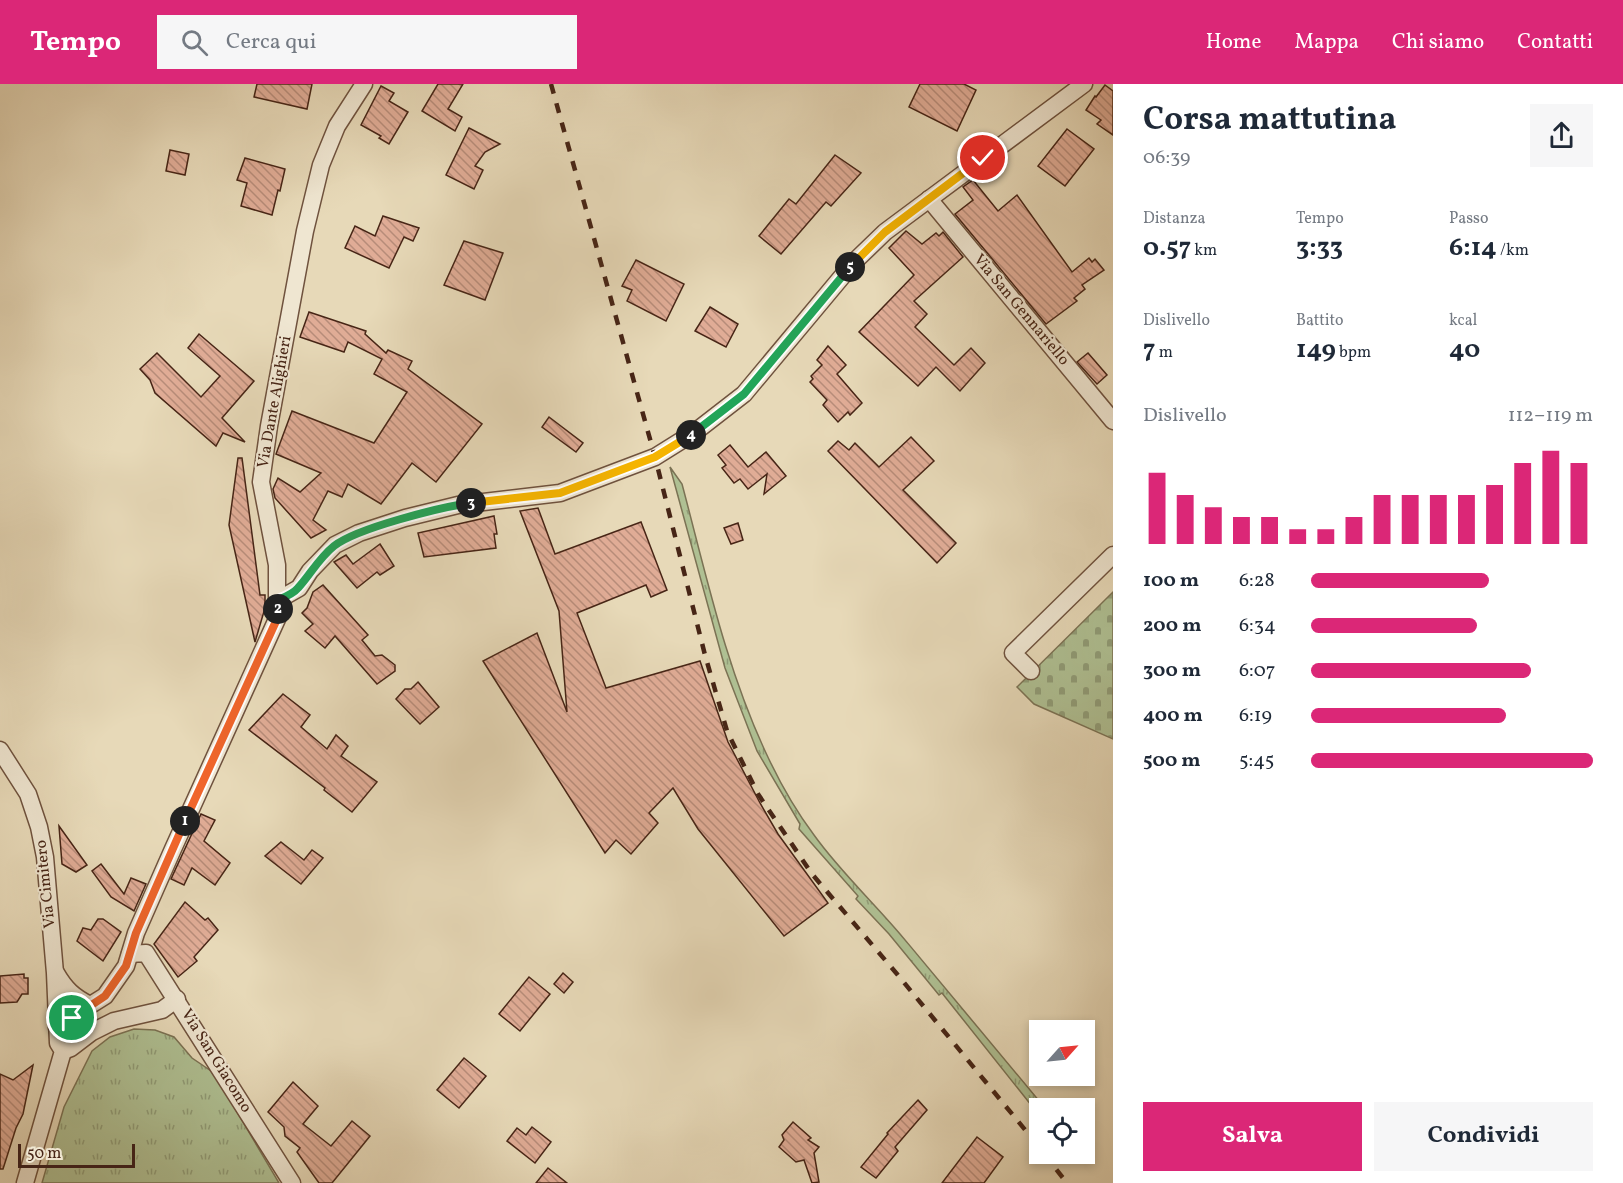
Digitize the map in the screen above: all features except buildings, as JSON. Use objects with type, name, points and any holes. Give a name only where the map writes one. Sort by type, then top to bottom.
[{"type":"street","name":"Via Dante Alighieri","points":[[57,1028],[99,1001],[111,990],[126,966],[138,954],[142,919],[277,619],[277,565],[261,482],[269,426],[305,231],[321,165],[337,126],[364,84]]},
{"type":"street","points":[[278,600],[299,588],[310,571],[334,545],[359,533],[405,518],[458,505],[560,493],[655,457],[695,432],[744,394],[862,254],[885,232],[1084,84]]},
{"type":"street","name":"Via San Gennariello","points":[[928,199],[1113,421]]},
{"type":"street","points":[[1031,671],[1013,652],[1113,555]]},
{"type":"street","name":"Via Cimitero","points":[[0,750],[28,794],[39,827],[45,857],[55,973],[57,1028]]},
{"type":"street","name":"Via San Giacomo","points":[[138,954],[177,999],[292,1183]]},
{"type":"street","points":[[55,973],[64,988],[77,999],[90,1005]]},
{"type":"street","points":[[63,1051],[114,1021],[162,1010],[177,999]]},
{"type":"street","points":[[25,1183],[63,1051],[58,1043],[57,1028]]},
{"type":"green space","points":[[670,467],[682,484],[718,620],[739,688],[766,753],[788,795],[807,826],[834,861],[900,934],[1037,1098],[1029,1098],[1029,1102],[942,993],[939,995],[889,934],[856,899],[858,896],[799,829],[800,824],[757,751],[725,668]]},
{"type":"green space","points":[[1113,592],[1113,739],[1034,704],[1017,687]]},
{"type":"green space","points":[[134,1029],[155,1030],[174,1037],[192,1058],[214,1073],[279,1183],[42,1183],[64,1107],[92,1051],[110,1037]]},
{"type":"railway","points":[[551,84],[655,457],[705,655],[727,731],[758,794],[812,874],[1029,1135]]},
{"type":"railway","points":[[1052,1164],[1067,1183]]},
{"type":"route","points":[[72,1018],[105,996],[126,966],[136,933],[277,619],[278,600],[299,588],[310,571],[334,545],[359,533],[405,518],[458,505],[560,493],[655,457],[695,432],[744,394],[855,261],[885,232],[983,158]]}]
